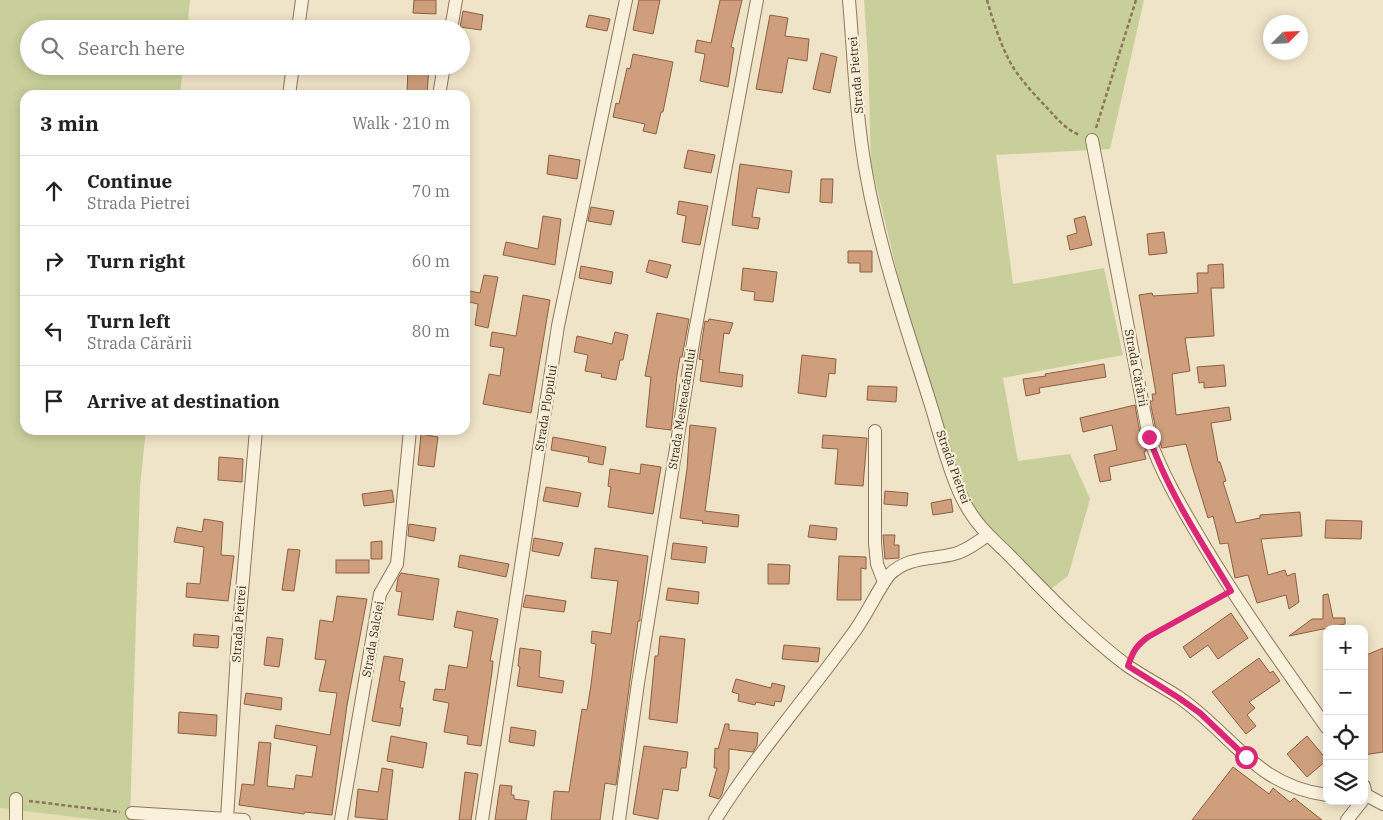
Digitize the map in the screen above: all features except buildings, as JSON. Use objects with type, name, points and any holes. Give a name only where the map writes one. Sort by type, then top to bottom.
[{"type":"street","points":[[299,20],[302,0]]},
{"type":"street","points":[[452,20],[456,0]]},
{"type":"street","name":"Strada Plopului","points":[[482,820],[558,326],[626,0]]},
{"type":"street","name":"Strada Mesteacănului","points":[[619,820],[638,683],[692,347],[757,0]]},
{"type":"street","name":"Strada Pietrei","points":[[849,0],[867,180],[892,284],[960,492],[973,517],[988,535],[1106,649],[1128,666],[1200,713],[1246,757],[1268,775],[1294,788],[1323,794]]},
{"type":"street","points":[[289,90],[291,75]]},
{"type":"street","points":[[440,90],[442,75]]},
{"type":"street","name":"Strada Cărării","points":[[1092,140],[1149,437],[1158,462],[1170,488],[1231,591],[1323,722]]},
{"type":"street","points":[[875,431],[875,543],[877,564],[884,582]]},
{"type":"street","name":"Strada Pietrei","points":[[227,819],[238,637],[256,435]]},
{"type":"street","name":"Strada Salciei","points":[[341,820],[380,594],[397,564],[410,435]]},
{"type":"street","points":[[716,820],[792,711],[851,636],[872,606],[884,582],[896,568],[917,560],[954,554],[972,546],[988,535]]},
{"type":"street","points":[[1368,797],[1383,804]]},
{"type":"street","points":[[16,799],[16,820]]},
{"type":"street","points":[[1347,820],[1357,805]]},
{"type":"street","points":[[132,813],[244,820]]},
{"type":"path","points":[[987,0],[996,30],[1011,63],[1032,91],[1057,119],[1074,133],[1092,140],[1136,0]]},
{"type":"path","points":[[1128,666],[1132,652],[1137,645],[1231,591]]},
{"type":"path","points":[[16,799],[132,813]]},
{"type":"shaded area","points":[[0,808],[99,820],[0,820]]},
{"type":"green space","points":[[0,0],[190,0],[188,20],[20,20],[20,75],[182,75],[181,90],[20,90],[20,435],[145,435],[140,486],[130,820],[99,820],[0,808]]},
{"type":"green space","points":[[864,0],[1144,0],[1110,149],[996,155],[1013,284],[1104,268],[1123,355],[1003,378],[1018,461],[1070,454],[1090,499],[1068,576],[1051,589],[991,529],[966,497],[901,289],[871,163]]},
{"type":"route","points":[[1149,437],[1170,488],[1231,591],[1137,645],[1132,652],[1128,666],[1200,713],[1246,757]]}]
